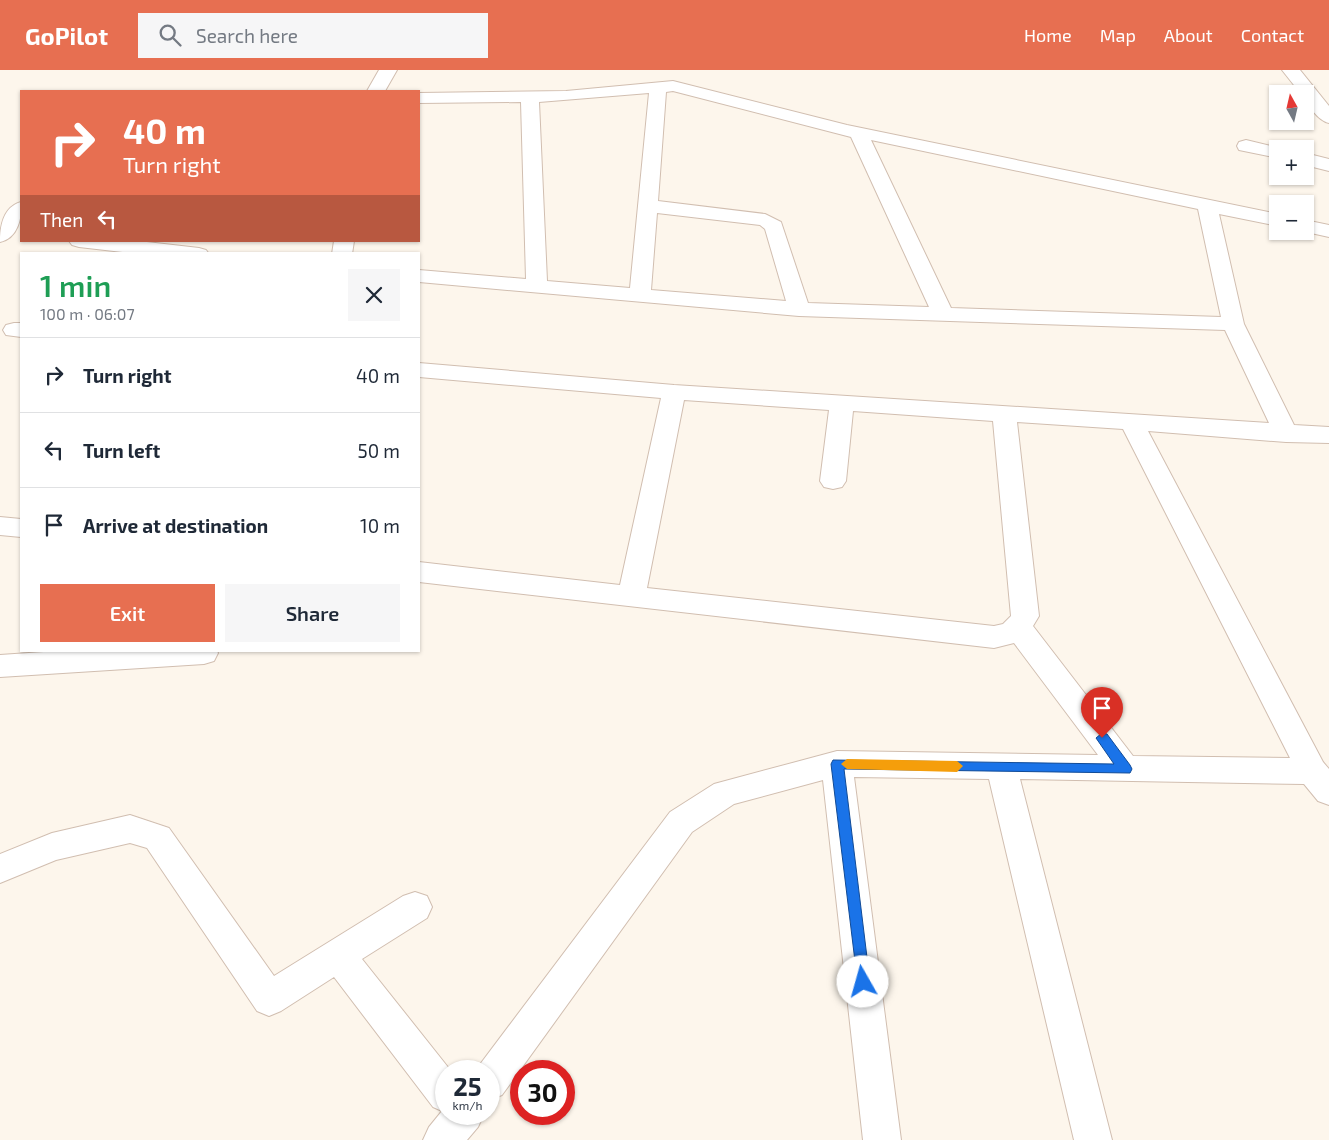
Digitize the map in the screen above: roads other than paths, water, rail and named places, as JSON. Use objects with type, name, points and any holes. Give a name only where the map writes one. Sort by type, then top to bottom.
[{"type":"street","points":[[377,90],[388,70]]},
{"type":"street","points":[[1291,70],[1329,118]]},
{"type":"street","points":[[640,294],[658,87]]},
{"type":"street","points":[[420,98],[566,96],[658,87],[682,88],[848,130],[1269,218]]},
{"type":"street","points":[[530,96],[537,286]]},
{"type":"street","points":[[848,130],[858,133],[943,314]]},
{"type":"street","points":[[1246,146],[1269,151]]},
{"type":"street","points":[[1314,161],[1329,165]]},
{"type":"street","points":[[1207,205],[1232,324],[1286,434]]},
{"type":"street","points":[[647,206],[765,220],[774,226],[799,309]]},
{"type":"street","points":[[6,234],[20,210]]},
{"type":"street","points":[[1314,228],[1329,231]]},
{"type":"street","points":[[98,242],[155,245],[189,252]]},
{"type":"street","points":[[420,276],[799,309],[1232,324]]},
{"type":"street","points":[[420,370],[674,392],[1286,434],[1329,435]]},
{"type":"street","points":[[631,597],[674,392]]},
{"type":"street","points":[[833,481],[842,403]]},
{"type":"street","points":[[420,572],[994,637],[1007,635],[1019,628],[1025,616],[1004,414]]},
{"type":"street","points":[[1132,423],[1321,781]]},
{"type":"street","points":[[0,526],[20,528]]},
{"type":"street","points":[[1019,628],[1126,769]]},
{"type":"street","points":[[0,666],[204,653]]},
{"type":"street","points":[[500,1067],[681,822],[725,793],[838,764],[1126,769],[1321,781]]},
{"type":"street","points":[[838,764],[882,1140]]},
{"type":"street","points":[[1002,767],[1093,1140]]},
{"type":"street","points":[[0,869],[52,847],[130,829],[158,838],[269,999],[414,907]]},
{"type":"street","points":[[338,955],[435,1087]]}]
